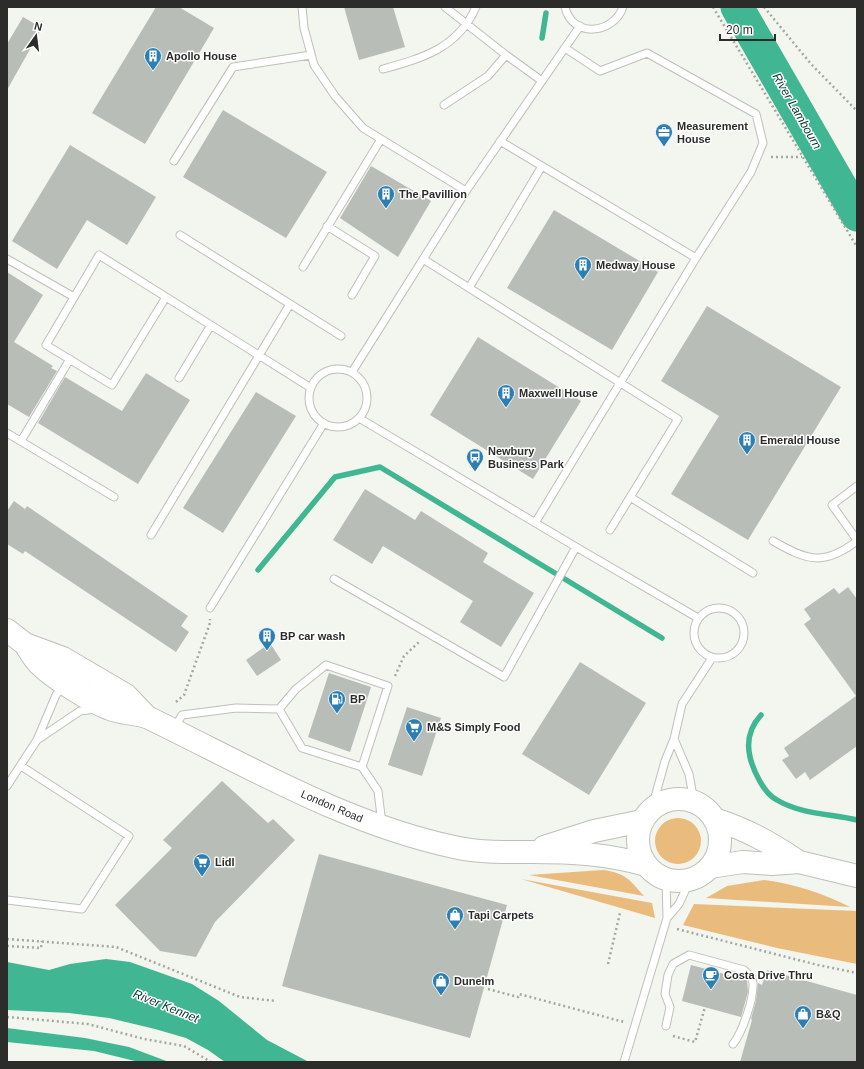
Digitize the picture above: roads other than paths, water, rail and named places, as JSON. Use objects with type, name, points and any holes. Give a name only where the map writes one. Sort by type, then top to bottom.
[{"type":"main road","name":"London Road","points":[[7,630],[25,644],[63,658],[91,678],[126,695],[147,717]]},
{"type":"main road","name":"London Road","points":[[25,644],[38,663],[59,687],[110,710],[147,717],[264,776],[333,808],[383,826],[455,848],[492,852],[594,854],[619,857],[646,865]]},
{"type":"main road","points":[[684,799],[694,802],[706,809],[714,819],[719,831],[720,843],[717,856],[710,866],[698,877],[690,880],[678,881],[666,879],[655,874],[646,865],[640,855],[638,844],[638,832],[647,815],[662,802],[672,800],[684,799]]},
{"type":"main road","name":"London Road","points":[[530,852],[647,815]]},
{"type":"main road","points":[[714,819],[742,828],[768,841],[799,862]]},
{"type":"main road","points":[[710,866],[743,862],[772,864],[799,862],[857,876]]},
{"type":"lane","points":[[302,7],[304,28],[314,65],[335,96],[363,128],[466,191]]},
{"type":"lane","points":[[445,7],[542,81]]},
{"type":"lane","points":[[383,69],[432,54],[460,33],[467,24],[476,7]]},
{"type":"lane","points":[[565,7],[572,20],[580,26],[594,29],[605,28],[614,22],[620,14],[622,7]]},
{"type":"lane","points":[[352,372],[466,191],[580,26]]},
{"type":"lane","points":[[535,523],[696,258],[751,172],[763,143],[756,114],[646,53],[600,71],[565,48]]},
{"type":"lane","points":[[174,161],[233,66],[311,55]]},
{"type":"lane","points":[[444,105],[488,76],[506,55]]},
{"type":"lane","points":[[303,267],[381,139]]},
{"type":"lane","points":[[500,142],[696,258]]},
{"type":"lane","points":[[469,288],[542,166]]},
{"type":"lane","points":[[327,226],[375,256],[352,295]]},
{"type":"lane","points":[[180,235],[341,336]]},
{"type":"lane","points":[[166,297],[112,385],[46,345],[99,256],[166,297],[211,325],[311,388]]},
{"type":"lane","points":[[7,259],[74,297]]},
{"type":"lane","points":[[423,259],[678,419],[610,530]]},
{"type":"lane","points":[[151,535],[290,304]]},
{"type":"lane","points":[[179,378],[211,325]]},
{"type":"lane","points":[[20,441],[70,359]]},
{"type":"lane","points":[[338,369],[352,372],[364,385],[367,393],[367,402],[359,418],[352,423],[342,426],[333,426],[324,423],[318,418],[310,404],[311,388],[316,379],[323,372],[338,369]]},
{"type":"lane","points":[[359,418],[698,618]]},
{"type":"lane","points":[[210,608],[324,423]]},
{"type":"lane","points":[[7,433],[114,497]]},
{"type":"lane","points":[[773,542],[806,557],[820,559],[845,550],[857,540],[832,505],[857,486]]},
{"type":"lane","points":[[630,497],[753,573]]},
{"type":"lane","points":[[334,579],[504,677],[576,547]]},
{"type":"lane","points":[[719,607],[734,612],[740,618],[744,626],[745,637],[736,653],[728,657],[712,658],[702,652],[696,644],[694,635],[694,626],[698,618],[711,609],[719,607]]},
{"type":"lane","points":[[647,815],[674,739],[682,704],[712,658]]},
{"type":"lane","points":[[279,709],[296,689],[326,665],[388,686],[362,767]]},
{"type":"lane","points":[[7,786],[37,740],[59,687]]},
{"type":"lane","points":[[173,730],[182,716],[236,708],[279,709]]},
{"type":"lane","points":[[37,740],[80,711],[92,709],[110,710]]},
{"type":"lane","points":[[279,709],[302,748],[362,767],[378,791],[383,826]]},
{"type":"lane","points":[[674,739],[689,774],[694,802]]},
{"type":"lane","points":[[7,900],[82,909],[129,836],[21,766]]},
{"type":"lane","points":[[624,1062],[667,918],[666,879]]},
{"type":"lane","points":[[667,918],[679,904],[690,880]]},
{"type":"lane","points":[[666,1026],[670,1007],[665,994],[668,975],[673,964],[689,955],[744,970],[751,976],[753,985],[742,1031],[732,1044]]},
{"type":"water","name":"River Kennet","points":[[106,959],[130,962],[192,984],[219,1001],[267,1040],[309,1062],[225,1062],[208,1050],[186,1038],[109,1018],[69,1013],[7,1010],[7,962],[49,970],[70,964]]},
{"type":"water","points":[[7,1028],[85,1038],[129,1047],[169,1062],[139,1062],[94,1051],[7,1042]]},
{"type":"waterway","name":"River Lambourn","points":[[737,7],[857,215]]},
{"type":"waterway","points":[[542,38],[546,13]]},
{"type":"waterway","points":[[258,570],[335,477],[380,467],[662,638]]},
{"type":"waterway","points":[[761,715],[754,724],[748,745],[751,762],[756,775],[768,793],[786,805],[806,811],[857,820]]},
{"type":"place","name":"Apollo House","points":[[153,71]]},
{"type":"place","name":"Measurement House","points":[[664,147]]},
{"type":"place","name":"The Pavillion","points":[[386,209]]},
{"type":"place","name":"Medway House","points":[[583,280]]},
{"type":"place","name":"Maxwell House","points":[[506,408]]},
{"type":"place","name":"Emerald House","points":[[747,455]]},
{"type":"place","name":"Newbury Business Park","points":[[475,472]]},
{"type":"place","name":"BP car wash","points":[[267,651]]},
{"type":"place","name":"BP","points":[[337,714]]},
{"type":"place","name":"M&S Simply Food","points":[[414,742]]},
{"type":"place","name":"Lidl","points":[[202,877]]},
{"type":"place","name":"Tapi Carpets","points":[[455,930]]},
{"type":"place","name":"Costa Drive Thru","points":[[711,990]]},
{"type":"place","name":"Dunelm","points":[[441,996]]},
{"type":"place","name":"B&Q","points":[[803,1029]]}]
